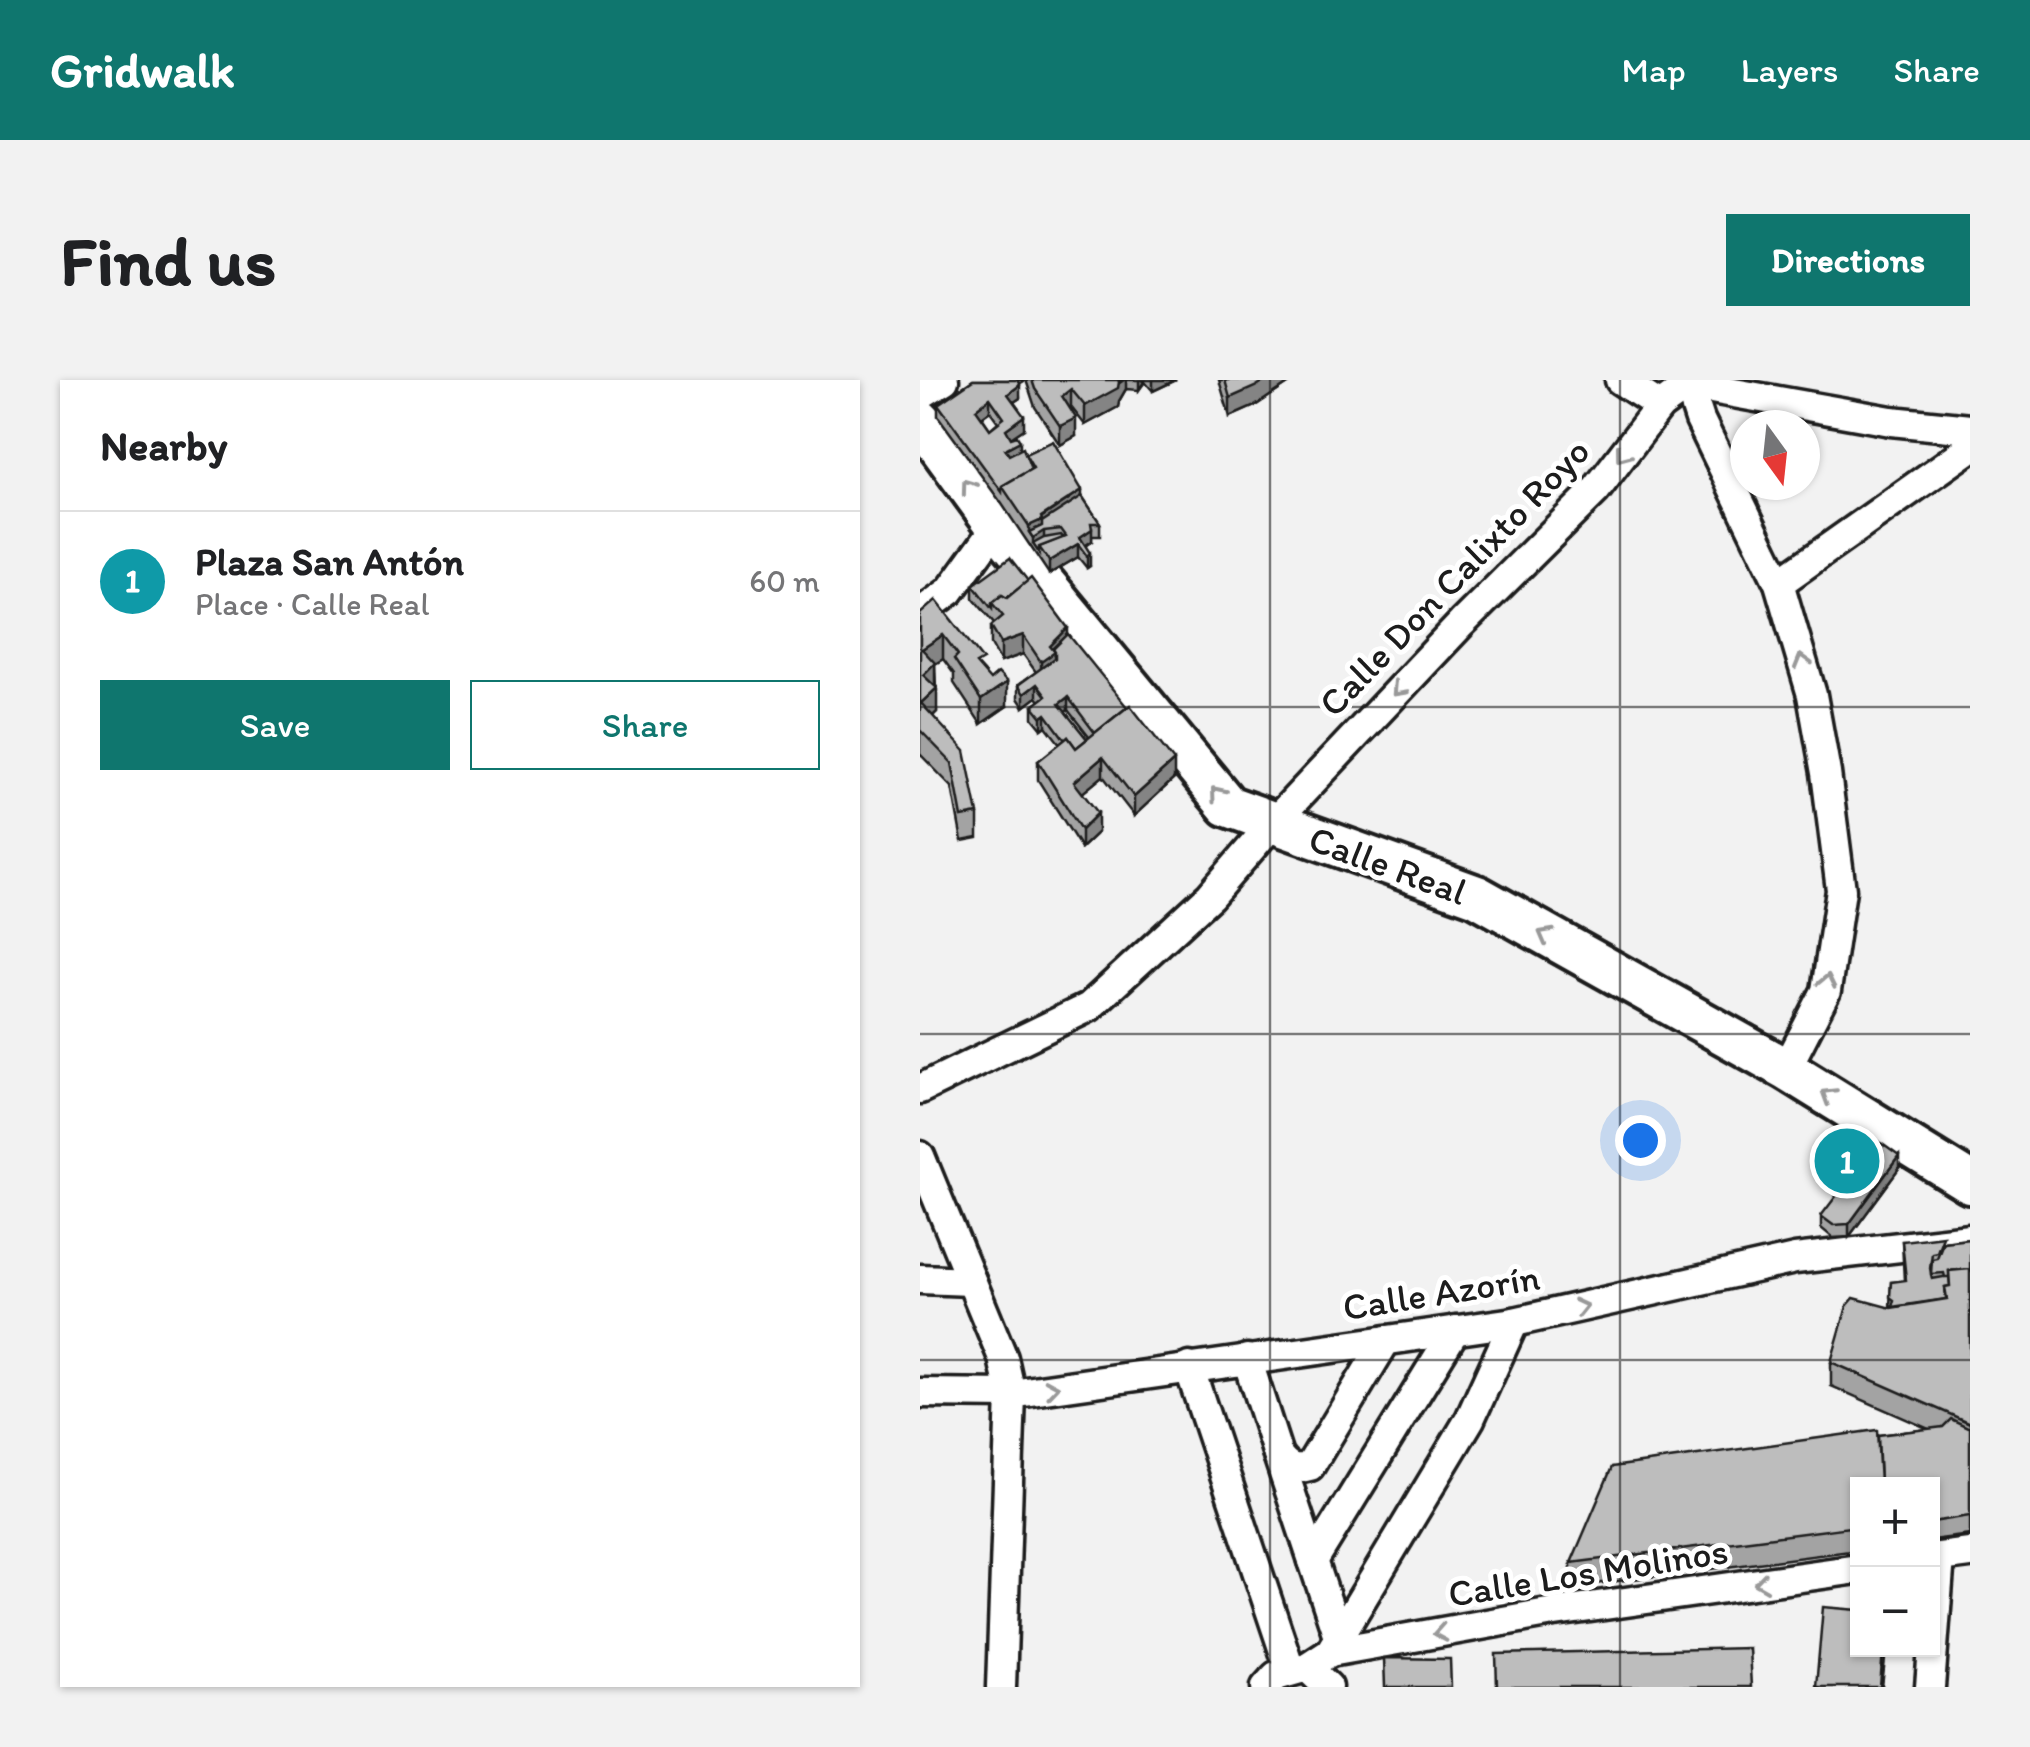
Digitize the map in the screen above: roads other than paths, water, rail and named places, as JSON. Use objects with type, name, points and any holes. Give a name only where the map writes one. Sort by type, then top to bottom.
[{"type":"street","points":[[920,394],[944,380]]},
{"type":"street","points":[[1620,380],[1660,406]]},
{"type":"street","points":[[1786,1069],[1826,991],[1842,890],[1812,695],[1779,583],[1700,420],[1688,382],[1891,420],[1970,429]]},
{"type":"street","name":"Calle Don Calixto Royo","points":[[920,1088],[1089,1007],[1210,896],[1273,822],[1462,623],[1596,490],[1660,406],[1688,382]]},
{"type":"street","name":"Calle Real","points":[[920,420],[997,526],[1228,806],[1477,896],[1786,1069],[1970,1184]]},
{"type":"street","points":[[1779,583],[1970,448]]},
{"type":"street","points":[[920,614],[950,591],[997,526]]},
{"type":"street","points":[[920,1156],[1003,1358],[1011,1394],[1001,1687]]},
{"type":"street","name":"Calle Azorín","points":[[920,1393],[1011,1394],[1514,1322],[1795,1259],[1970,1240]]},
{"type":"street","points":[[920,1279],[972,1281]]},
{"type":"street","points":[[1301,1665],[1470,1419],[1514,1322]]},
{"type":"street","points":[[1301,1665],[1313,1561],[1454,1330]]},
{"type":"street","points":[[1278,1455],[1287,1466],[1298,1470],[1310,1466],[1386,1340]]},
{"type":"street","points":[[1248,1359],[1313,1561]]},
{"type":"street","points":[[1188,1367],[1301,1665],[1328,1687]]},
{"type":"street","points":[[1940,1557],[1970,1553]]},
{"type":"street","points":[[1930,1687],[1936,1567]]},
{"type":"street","name":"Calle Los Molinos","points":[[1246,1687],[1301,1665],[1548,1613],[1850,1570]]},
{"type":"place","name":"Plaza San Antón","points":[[1847,1161]]}]
